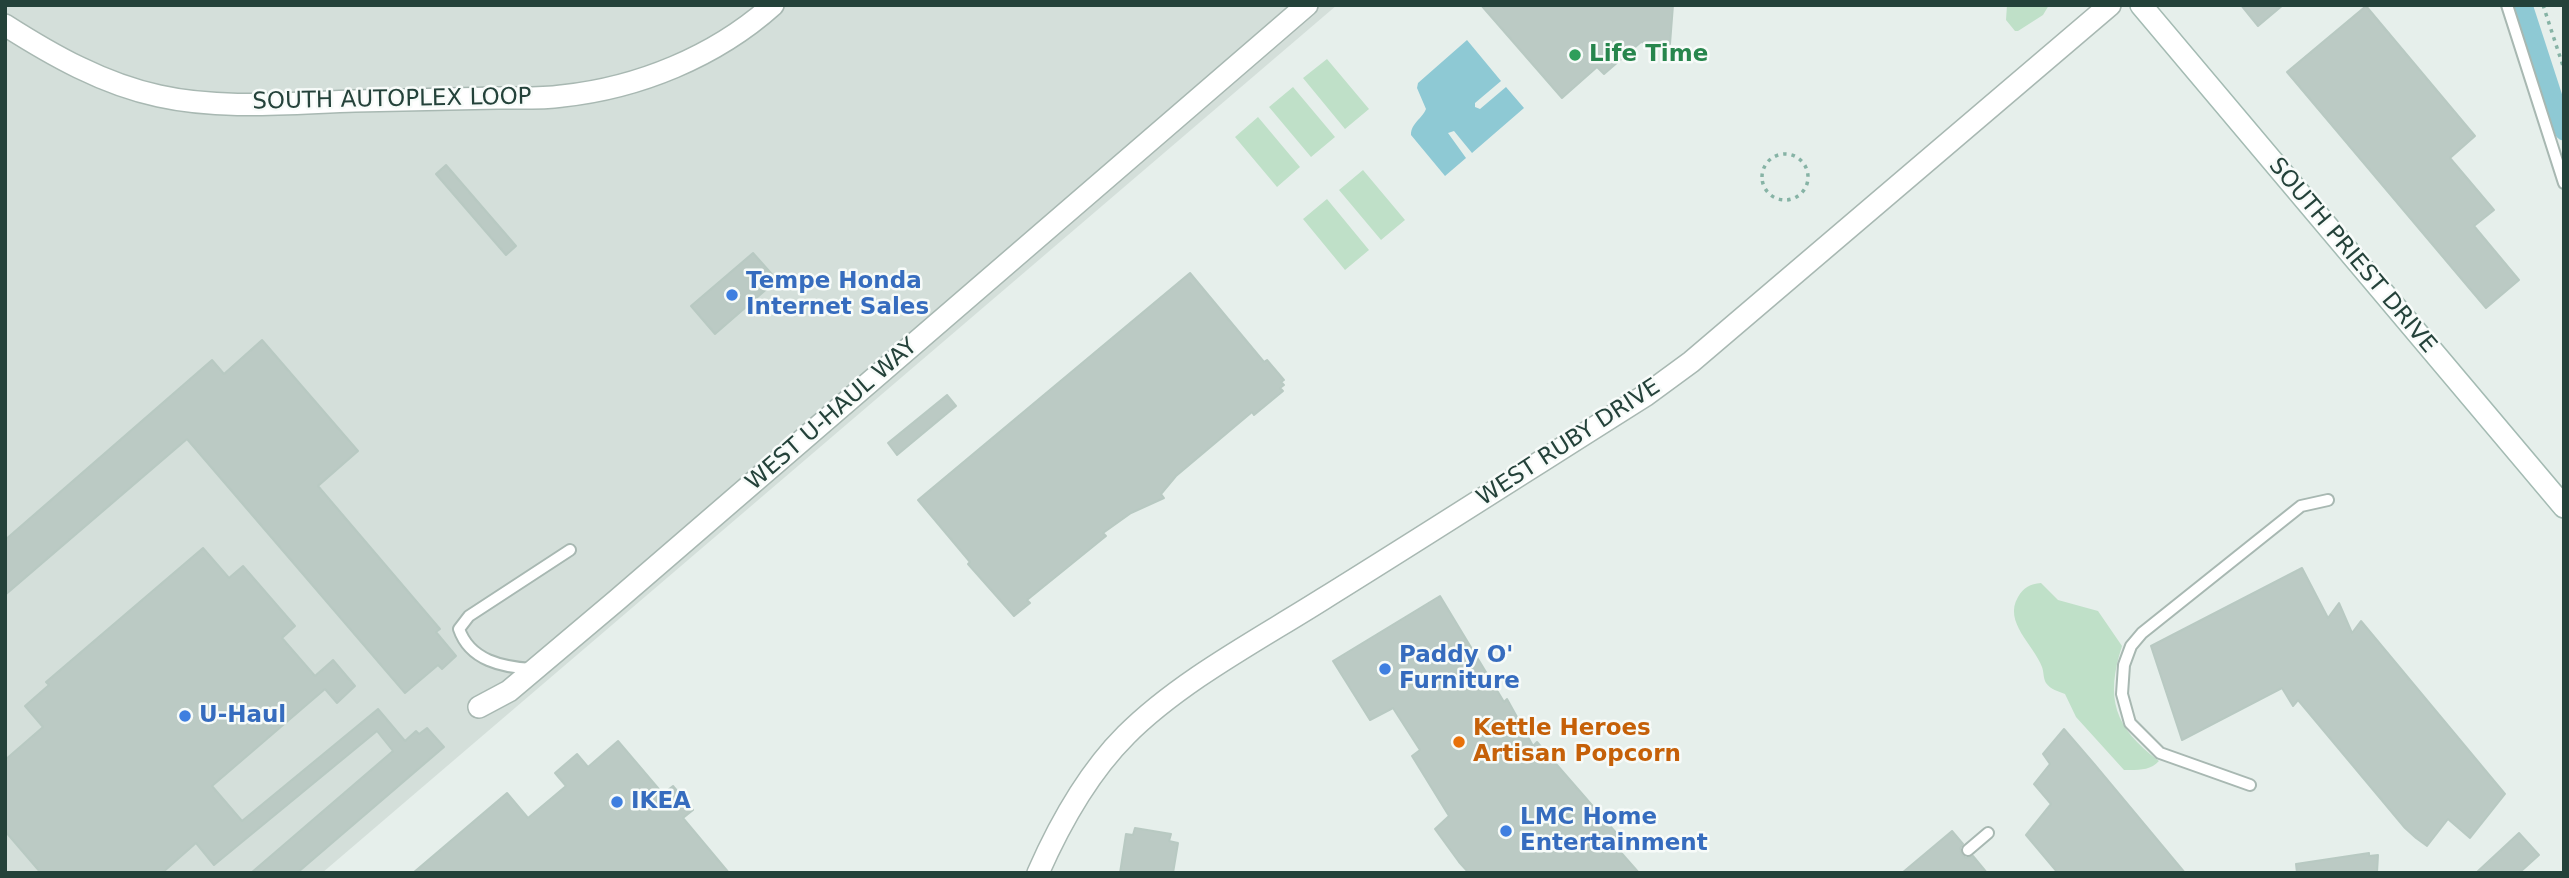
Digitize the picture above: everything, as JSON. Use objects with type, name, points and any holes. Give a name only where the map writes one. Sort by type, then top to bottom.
[{"type":"street","name":"SOUTH AUTOPLEX LOOP","points":[[5,25],[62,60],[92,74],[157,96],[195,102],[250,104],[562,96],[597,90],[670,69],[732,37],[773,5]]},
{"type":"street","name":"WEST U-HAUL WAY","points":[[479,707],[501,697],[535,669],[1307,5]]},
{"type":"street","name":"WEST RUBY DRIVE","points":[[1038,873],[1059,827],[1103,760],[1126,734],[1153,711],[1218,666],[1646,395],[1691,362],[2110,5]]},
{"type":"street","name":"SOUTH PRIEST DRIVE","points":[[2141,5],[2564,507]]},
{"type":"lane","points":[[2507,5],[2564,183]]},
{"type":"lane","points":[[2250,785],[2160,753],[2130,723],[2122,694],[2124,665],[2131,646],[2142,633],[2301,506],[2328,500]]},
{"type":"lane","points":[[535,669],[505,667],[486,660],[470,648],[459,629],[469,616],[570,550]]},
{"type":"lane","points":[[1968,850],[1988,833]]},
{"type":"path","points":[[2543,5],[2564,69]]},
{"type":"path","points":[[1784,154],[1791,155],[1797,157],[1806,167],[1808,181],[1798,197],[1779,200],[1766,192],[1762,172],[1773,158],[1784,154]]},
{"type":"shaded area","points":[[5,5],[1337,5],[322,873],[5,873]]},
{"type":"green space","points":[[2007,5],[2049,5],[2043,15],[2015,31],[2006,20]]},
{"type":"green space","points":[[1327,59],[1369,109],[1345,129],[1303,78]]},
{"type":"green space","points":[[1293,87],[1335,137],[1311,157],[1269,107]]},
{"type":"green space","points":[[1258,117],[1300,167],[1277,187],[1235,137]]},
{"type":"green space","points":[[1363,170],[1405,220],[1381,240],[1339,190]]},
{"type":"green space","points":[[1327,199],[1369,250],[1345,270],[1303,219]]},
{"type":"green space","points":[[2041,583],[2058,600],[2098,611],[2122,646],[2114,682],[2117,711],[2132,736],[2159,761],[2152,767],[2124,770],[2076,717],[2065,694],[2052,689],[2046,683],[2042,667],[2021,633],[2014,615],[2014,606],[2023,591],[2030,585]]},
{"type":"water","points":[[1467,40],[1501,81],[1475,103],[1475,107],[1480,109],[1506,87],[1524,108],[1472,153],[1454,131],[1448,133],[1466,158],[1445,176],[1411,135],[1413,127],[1426,109],[1417,88],[1418,83]]},
{"type":"building","name":"Life Time","points":[[1481,5],[1673,5],[1670,44],[1641,42],[1604,74],[1597,67],[1562,98]]},
{"type":"building","points":[[2241,5],[2283,5],[2258,26]]},
{"type":"building","points":[[2366,6],[2475,136],[2450,158],[2494,210],[2474,226],[2519,280],[2486,308],[2287,72]]},
{"type":"building","points":[[446,165],[516,246],[506,255],[436,174]]},
{"type":"building","name":"Tempe Honda Internet Sales","points":[[753,253],[777,280],[715,334],[691,306]]},
{"type":"building","points":[[1190,273],[1264,362],[1267,360],[1284,380],[1281,382],[1284,385],[1280,388],[1283,391],[1254,415],[1252,412],[1176,476],[1161,494],[1164,498],[1131,513],[1103,533],[1106,536],[1027,600],[1030,603],[1014,616],[968,564],[970,562],[918,500]]},
{"type":"building","points":[[262,340],[358,451],[318,486],[440,629],[436,632],[456,656],[442,669],[438,665],[405,693],[187,439],[5,595],[5,540],[212,360],[224,374]]},
{"type":"building","points":[[947,395],[956,406],[897,455],[888,443]]},
{"type":"building","name":"U-Haul","points":[[203,548],[229,578],[243,566],[295,626],[282,638],[315,676],[333,660],[355,686],[337,703],[325,689],[212,786],[242,821],[378,709],[405,741],[416,731],[419,734],[427,728],[444,747],[297,873],[251,873],[393,751],[377,731],[214,865],[196,843],[162,873],[41,873],[5,831],[5,760],[43,727],[25,706],[49,685],[46,682]]},
{"type":"building","points":[[2302,568],[2328,618],[2339,603],[2352,633],[2361,621],[2505,794],[2470,838],[2448,819],[2427,846],[2416,838],[2298,700],[2293,706],[2282,688],[2182,740],[2151,646]]},
{"type":"building","points":[[1440,596],[1504,702],[1507,699],[1533,746],[1537,742],[1624,842],[1617,848],[1639,873],[1469,873],[1435,829],[1449,816],[1412,756],[1420,750],[1393,708],[1370,720],[1333,661]]},
{"type":"building","points":[[2064,729],[2185,873],[2058,873],[2026,835],[2051,804],[2034,784],[2050,764],[2043,754]]},
{"type":"building","name":"IKEA","points":[[618,741],[663,794],[673,786],[693,810],[683,818],[729,873],[413,873],[507,793],[528,818],[566,786],[555,773],[577,754],[588,767]]},
{"type":"building","points":[[1135,828],[1171,834],[1169,841],[1178,843],[1173,873],[1120,873],[1126,834],[1133,835]]},
{"type":"building","points":[[1952,831],[1963,844],[1960,848],[1962,855],[1966,858],[1973,856],[1987,873],[1902,873]]},
{"type":"building","points":[[2519,833],[2539,855],[2519,873],[2476,873]]},
{"type":"building","points":[[2369,853],[2369,856],[2378,855],[2377,873],[2297,873],[2296,864]]},
{"type":"waterway","points":[[2523,5],[2564,131]]},
{"type":"place","name":"Life Time","points":[[1575,55]]},
{"type":"place","name":"Tempe Honda Internet Sales","points":[[732,295]]},
{"type":"place","name":"Paddy O' Furniture","points":[[1385,669]]},
{"type":"place","name":"U-Haul","points":[[185,716]]},
{"type":"place","name":"Kettle Heroes Artisan Popcorn","points":[[1459,742]]},
{"type":"place","name":"IKEA","points":[[617,802]]},
{"type":"place","name":"LMC Home Entertainment","points":[[1506,831]]}]
